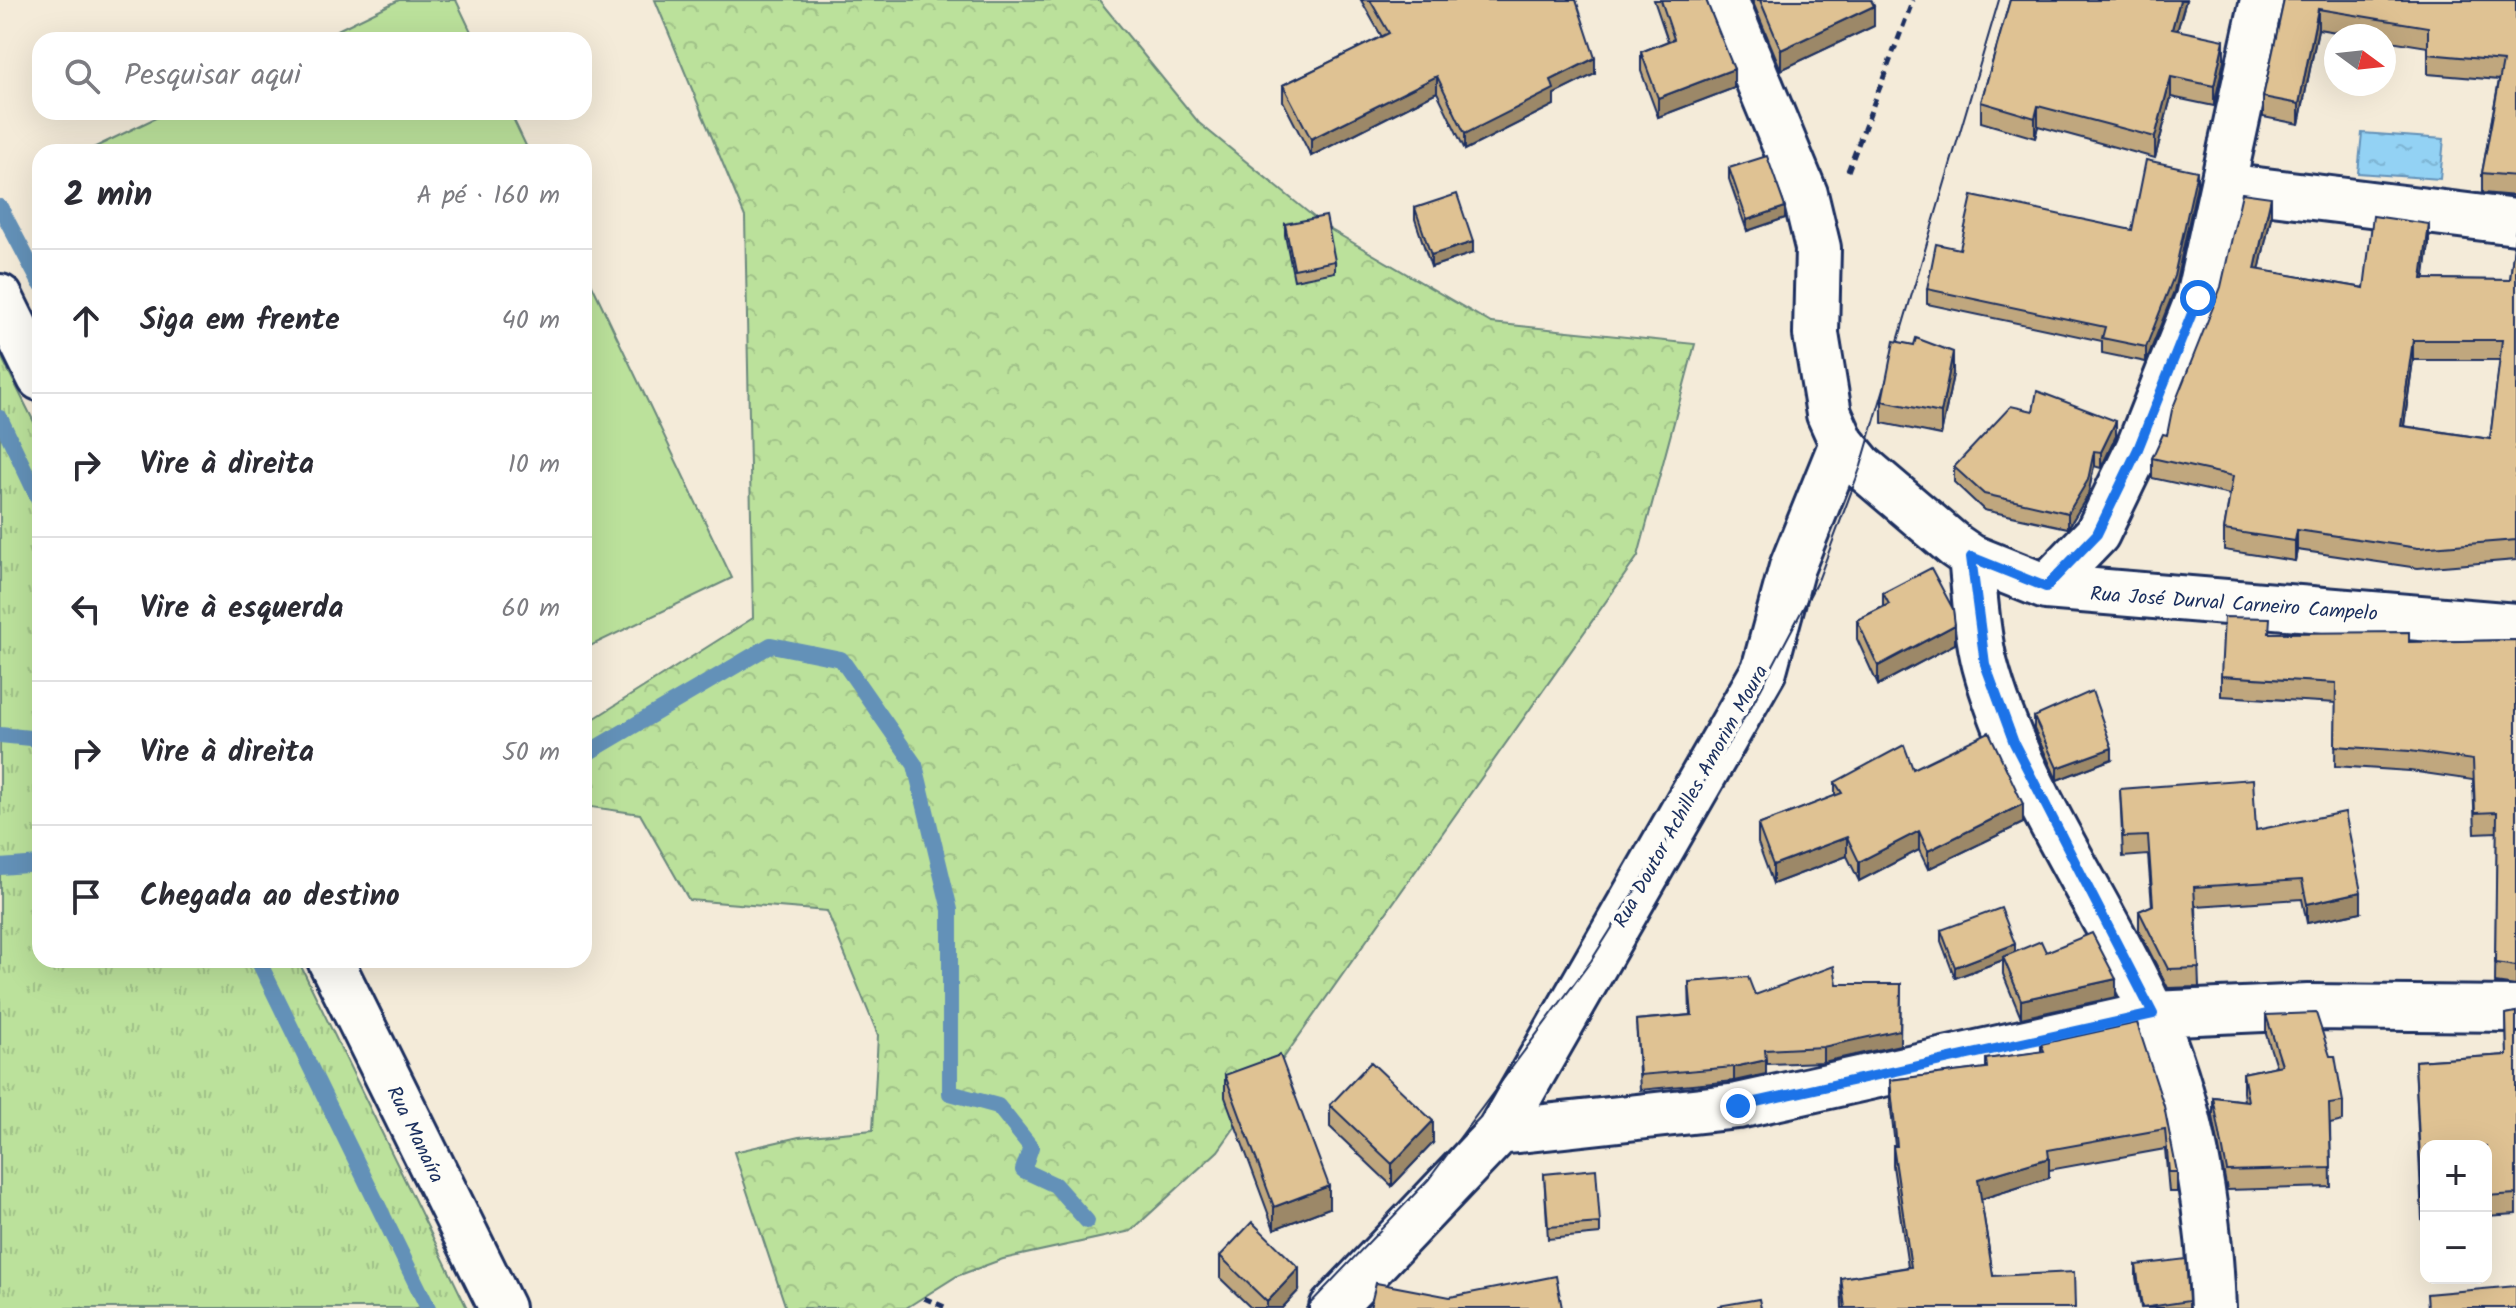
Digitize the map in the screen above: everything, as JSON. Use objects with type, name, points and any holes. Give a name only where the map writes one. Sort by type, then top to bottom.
[{"type":"street","name":"Rua José Durval Carneiro Campelo","points":[[1725,0],[1805,194],[1818,248],[1816,334],[1820,377],[1829,414],[1842,443],[1861,466],[1971,557],[2046,587],[2516,626]]},
{"type":"street","points":[[2046,587],[2097,534],[2138,449],[2198,298],[2263,0]]},
{"type":"street","points":[[2224,186],[2516,222]]},
{"type":"street","points":[[0,297],[32,362]]},
{"type":"street","name":"Rua Doutor Achilles Amorim Moura","points":[[1332,1308],[1499,1132],[1764,670],[1792,567],[1842,443]]},
{"type":"street","points":[[1971,557],[1985,664],[2014,743],[2153,1014],[2183,1103],[2210,1235],[2213,1308]]},
{"type":"street","name":"Rua Manaíra","points":[[334,968],[502,1308]]},
{"type":"street","points":[[1499,1132],[1738,1106],[2153,1014],[2308,1007],[2516,1009]]},
{"type":"path","points":[[1846,175],[1913,0]]},
{"type":"path","points":[[924,1298],[947,1308]]},
{"type":"green space","points":[[399,0],[456,0],[471,32],[333,32]]},
{"type":"green space","points":[[655,0],[1099,0],[1199,123],[1326,227],[1491,323],[1695,344],[1638,556],[1218,1151],[1131,1231],[1003,1259],[957,1276],[906,1308],[786,1308],[734,1152],[799,1137],[873,1130],[878,1035],[827,911],[689,900],[640,814],[592,807],[592,720],[753,618],[745,217]]},
{"type":"green space","points":[[151,120],[514,120],[525,144],[102,144]]},
{"type":"green space","points":[[592,285],[732,578],[592,645]]},
{"type":"green space","points":[[0,354],[32,418],[32,968],[302,968],[467,1308],[0,1308]]},
{"type":"water","points":[[2362,133],[2444,139],[2440,179],[2358,173]]},
{"type":"building","points":[[1370,0],[1576,0],[1595,58],[1551,80],[1554,89],[1465,134],[1437,76],[1311,139],[1283,85],[1389,33]]},
{"type":"building","points":[[1661,0],[1706,0],[1734,69],[1658,98],[1641,52],[1674,39]]},
{"type":"building","points":[[1760,0],[1871,0],[1874,6],[1781,50]]},
{"type":"building","points":[[2010,0],[2180,0],[2172,29],[2224,40],[2214,86],[2171,77],[2155,137],[2038,106],[2035,118],[1981,102]]},
{"type":"building","points":[[2284,0],[2516,0],[2516,176],[2482,173],[2503,61],[2428,54],[2428,27],[2318,9],[2299,104],[2263,97]]},
{"type":"building","points":[[1767,156],[1785,207],[1747,220],[1729,168]]},
{"type":"building","points":[[2146,160],[2197,171],[2174,276],[2146,347],[2102,338],[2105,327],[1927,289],[1936,244],[1960,249],[1972,196],[2132,230]]},
{"type":"building","points":[[2242,193],[2271,197],[2255,269],[2364,288],[2373,216],[2429,224],[2422,279],[2510,280],[2516,229],[2516,540],[2418,548],[2297,530],[2295,541],[2224,530],[2233,476],[2152,458],[2163,434],[2167,435],[2172,410],[2221,287]],"holes":[[[2413,340],[2502,340],[2490,439],[2401,426]]]},
{"type":"building","points":[[1457,194],[1473,242],[1431,255],[1415,208]]},
{"type":"building","points":[[1326,216],[1335,261],[1294,269],[1285,224]]},
{"type":"building","points":[[1916,338],[1953,352],[1941,413],[1882,401],[1894,341],[1914,345]]},
{"type":"building","points":[[2037,391],[2116,421],[2101,452],[2094,451],[2088,480],[2068,513],[1984,494],[1954,467],[2011,406],[2033,411]]},
{"type":"building","points":[[1931,568],[1953,609],[1955,625],[1878,666],[1857,620],[1889,604],[1883,593]]},
{"type":"building","points":[[2224,617],[2270,618],[2269,633],[2409,632],[2409,642],[2516,640],[2516,966],[2495,963],[2497,812],[2475,813],[2473,760],[2410,751],[2335,746],[2336,683],[2221,676]]},
{"type":"building","points":[[2092,691],[2112,748],[2057,768],[2034,717]]},
{"type":"building","points":[[1989,732],[2023,804],[1928,851],[1919,831],[1859,862],[1847,837],[1773,865],[1758,825],[1842,793],[1835,782],[1904,745],[1913,769]]},
{"type":"building","points":[[2253,779],[2256,830],[2345,812],[2361,892],[2307,904],[2302,880],[2194,887],[2199,968],[2168,969],[2139,911],[2153,905],[2148,836],[2123,837],[2120,789]]},
{"type":"building","points":[[2001,908],[2015,944],[1955,967],[1941,930]]},
{"type":"building","points":[[2092,933],[2116,979],[2021,1000],[2003,957],[2041,941],[2046,952]]},
{"type":"building","points":[[1834,966],[1837,984],[1901,984],[1900,1030],[1823,1047],[1765,1050],[1766,1060],[1734,1067],[1640,1075],[1636,1020],[1692,1015],[1689,982],[1748,977],[1755,995]]},
{"type":"building","points":[[2516,1012],[2516,1194],[2492,1196],[2492,1140],[2420,1140],[2420,1160],[2415,1061],[2507,1055],[2506,1014]]},
{"type":"building","points":[[2316,1013],[2330,1056],[2335,1056],[2343,1102],[2329,1104],[2331,1168],[2227,1171],[2213,1097],[2248,1101],[2243,1073],[2282,1065],[2266,1015]]},
{"type":"building","points":[[2137,1023],[2164,1106],[2177,1172],[2169,1172],[2165,1129],[2048,1150],[2049,1158],[1978,1179],[1993,1276],[2074,1272],[2075,1308],[1845,1308],[1841,1278],[1911,1267],[1893,1146],[1897,1146],[1890,1080],[1987,1068],[1986,1059],[2044,1051],[2041,1044]]},
{"type":"building","points":[[1280,1055],[1329,1186],[1274,1207],[1225,1075]]},
{"type":"building","points":[[1371,1062],[1433,1121],[1392,1164],[1330,1105]]},
{"type":"building","points":[[1596,1169],[1600,1223],[1548,1227],[1544,1174]]},
{"type":"building","points":[[1252,1222],[1299,1268],[1267,1302],[1220,1256]]},
{"type":"building","points":[[2186,1259],[2189,1301],[2142,1308],[2136,1265]]},
{"type":"building","points":[[1556,1276],[1562,1308],[1370,1308],[1376,1283],[1450,1297]]},
{"type":"building","points":[[2516,1286],[2516,1308],[2428,1308],[2427,1294]]},
{"type":"building","points":[[1759,1299],[1761,1308],[1718,1308],[1718,1306]]},
{"type":"waterway","points":[[0,207],[32,268]]},
{"type":"waterway","points":[[0,418],[32,485]]},
{"type":"waterway","points":[[592,750],[771,645],[841,659],[915,765],[950,910],[950,1093],[998,1106],[1031,1147],[1023,1170],[1055,1185],[1087,1221]]},
{"type":"waterway","points":[[0,735],[32,738]]},
{"type":"waterway","points":[[0,867],[32,865]]},
{"type":"waterway","points":[[262,968],[428,1308]]},
{"type":"tram line","points":[[1306,1308],[1429,1179],[1591,961],[1751,707],[1819,578],[1861,466],[1999,0]]},
{"type":"route","points":[[1738,1106],[2153,1014],[2014,743],[1985,664],[1971,557],[2046,587],[2097,534],[2138,449],[2198,298]]}]
